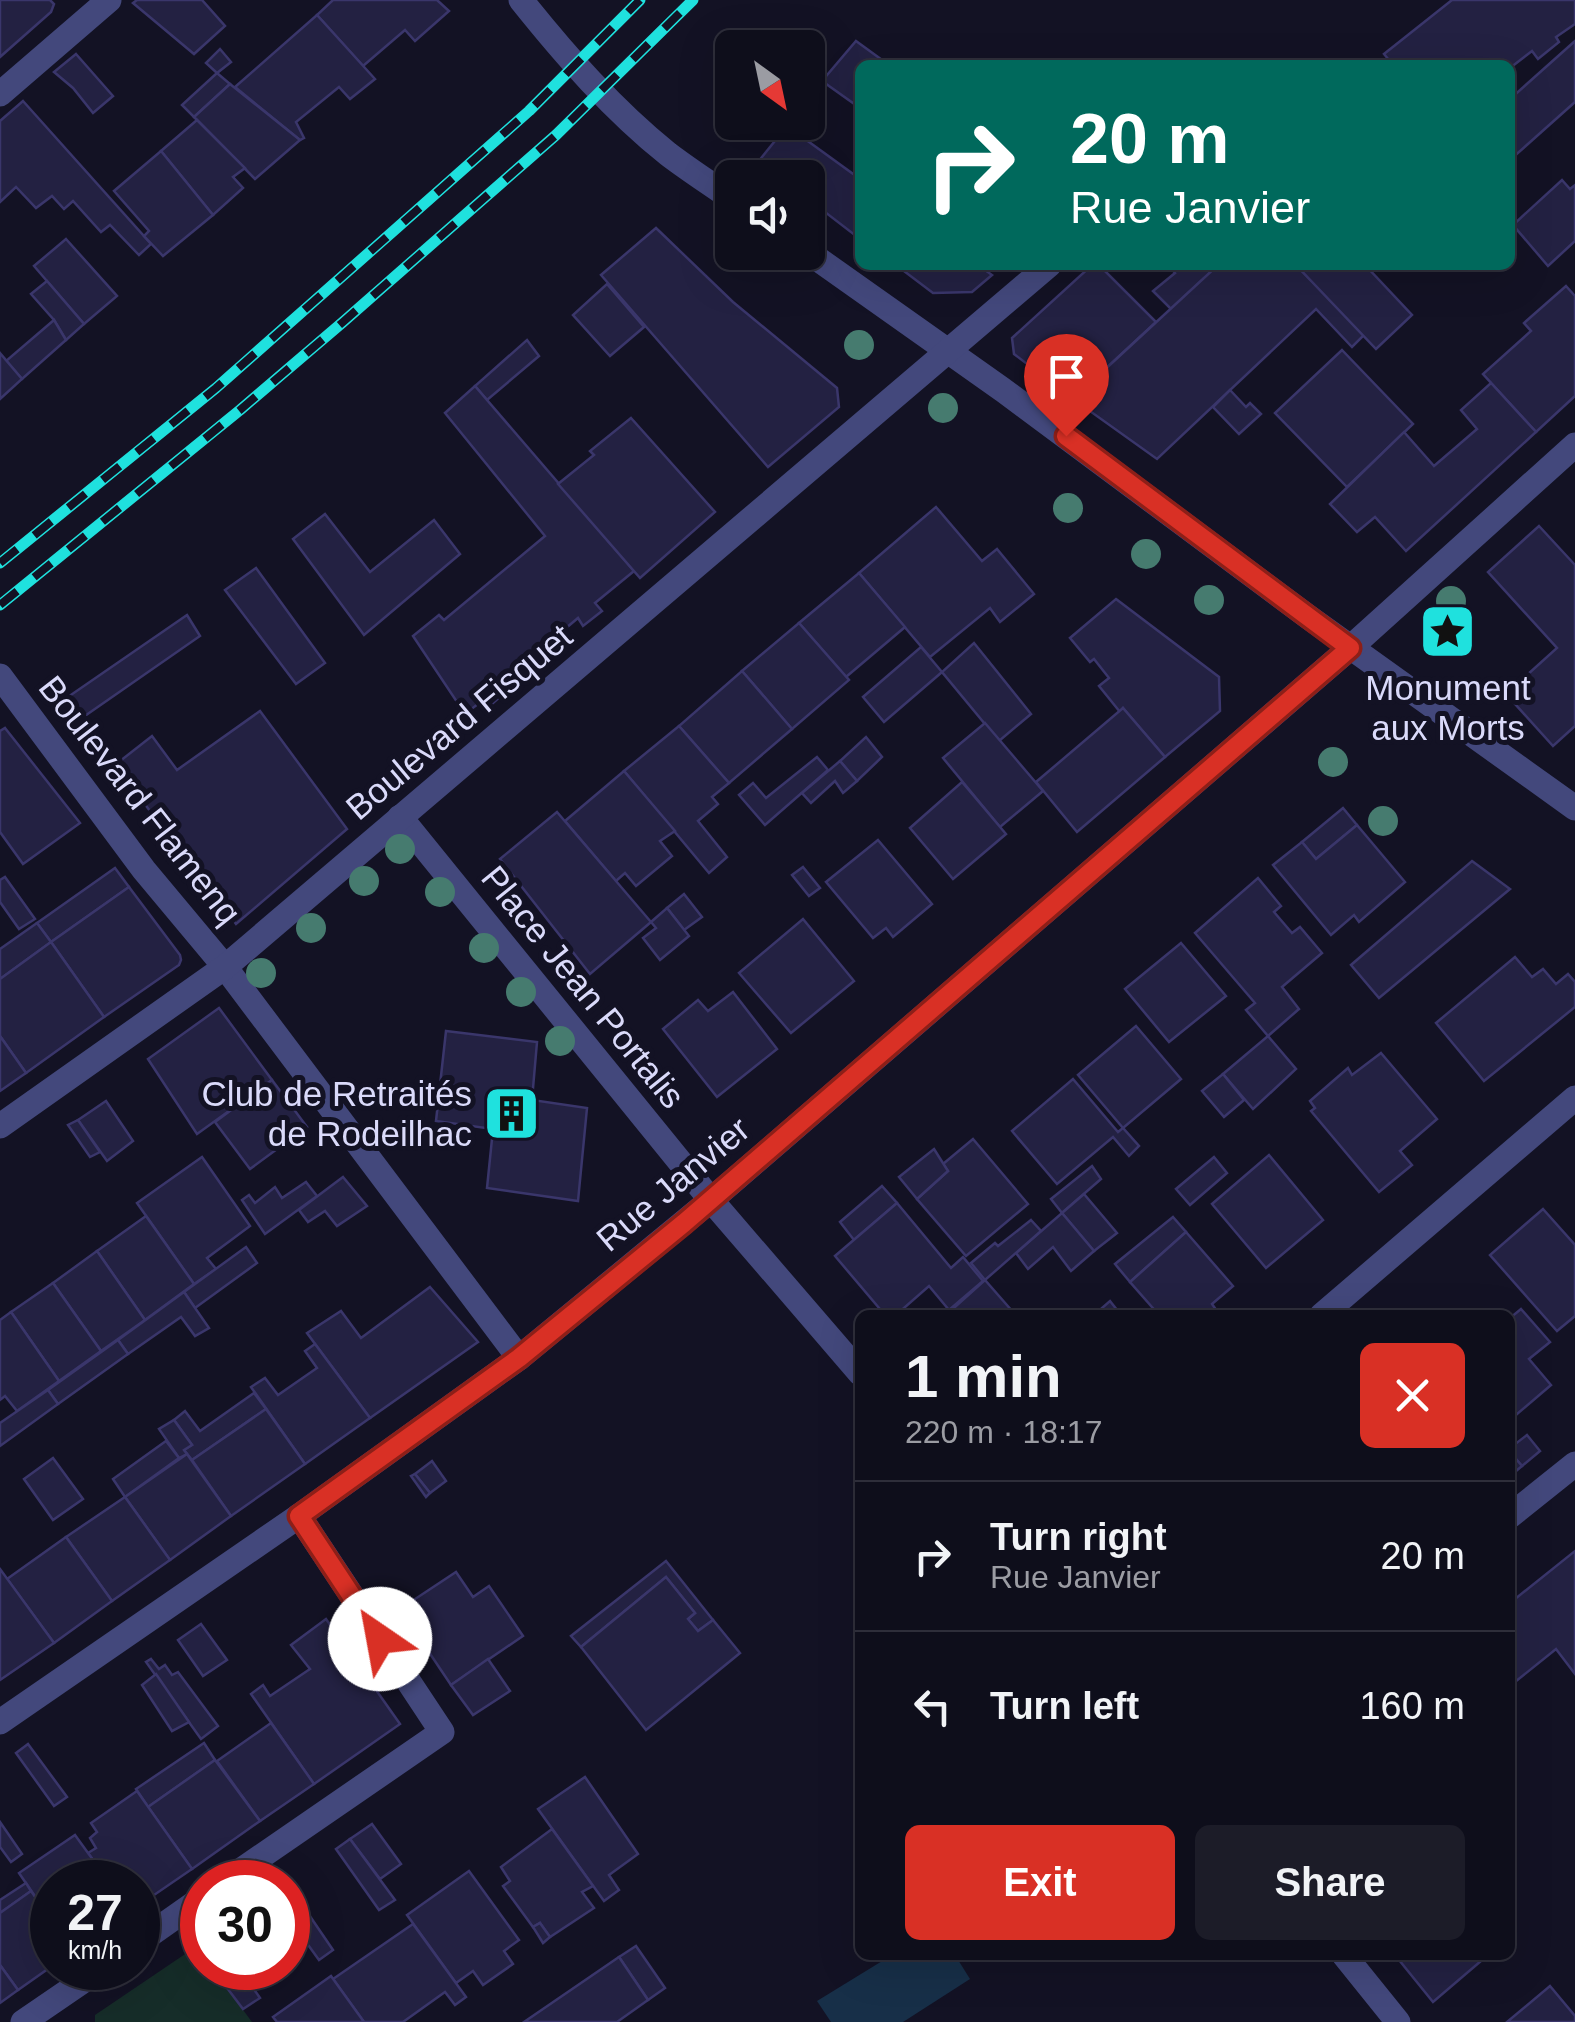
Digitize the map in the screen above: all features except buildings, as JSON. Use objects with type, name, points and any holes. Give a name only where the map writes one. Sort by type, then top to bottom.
[{"type":"street","points":[[522,0],[556,44],[617,107],[667,153],[715,187]]},
{"type":"street","points":[[0,94],[104,2]]},
{"type":"street","points":[[825,264],[1575,808]]},
{"type":"street","name":"Boulevard Fisquet","points":[[0,1126],[225,967],[1043,270]]},
{"type":"street","name":"Rue Janvier","points":[[0,1722],[299,1516],[519,1358],[711,1200],[1350,648],[1575,445]]},
{"type":"street","name":"Boulevard Flamenq","points":[[0,676],[144,870],[225,967]]},
{"type":"street","name":"Place Jean Portalis","points":[[400,817],[711,1200],[855,1367]]},
{"type":"street","points":[[225,967],[519,1358]]},
{"type":"street","points":[[1328,1310],[1575,1098]]},
{"type":"street","points":[[1515,1512],[1575,1464]]},
{"type":"street","points":[[256,1860],[442,1732],[299,1516]]},
{"type":"street","points":[[1348,1960],[1398,2022]]},
{"type":"street","points":[[23,2022],[70,1990]]},
{"type":"green space","points":[[180,1958],[180,1990],[228,1990],[252,2022],[95,2022],[95,2015],[132,1990],[160,1990],[160,1971]]},
{"type":"water","points":[[884,1960],[958,1960],[970,1979],[903,2022],[831,2022],[817,2001]]},
{"type":"railway","points":[[0,563],[216,388],[529,111],[640,0]]},
{"type":"railway","points":[[0,605],[343,322],[556,135],[693,0]]},
{"type":"place","name":"Monument aux Morts","points":[[1448,632]]},
{"type":"place","name":"Club de Retraités de Rodeilhac","points":[[511,1114]]},
{"type":"route","points":[[380,1639],[299,1516],[519,1358],[684,1223],[1350,648],[1066,436]]}]
